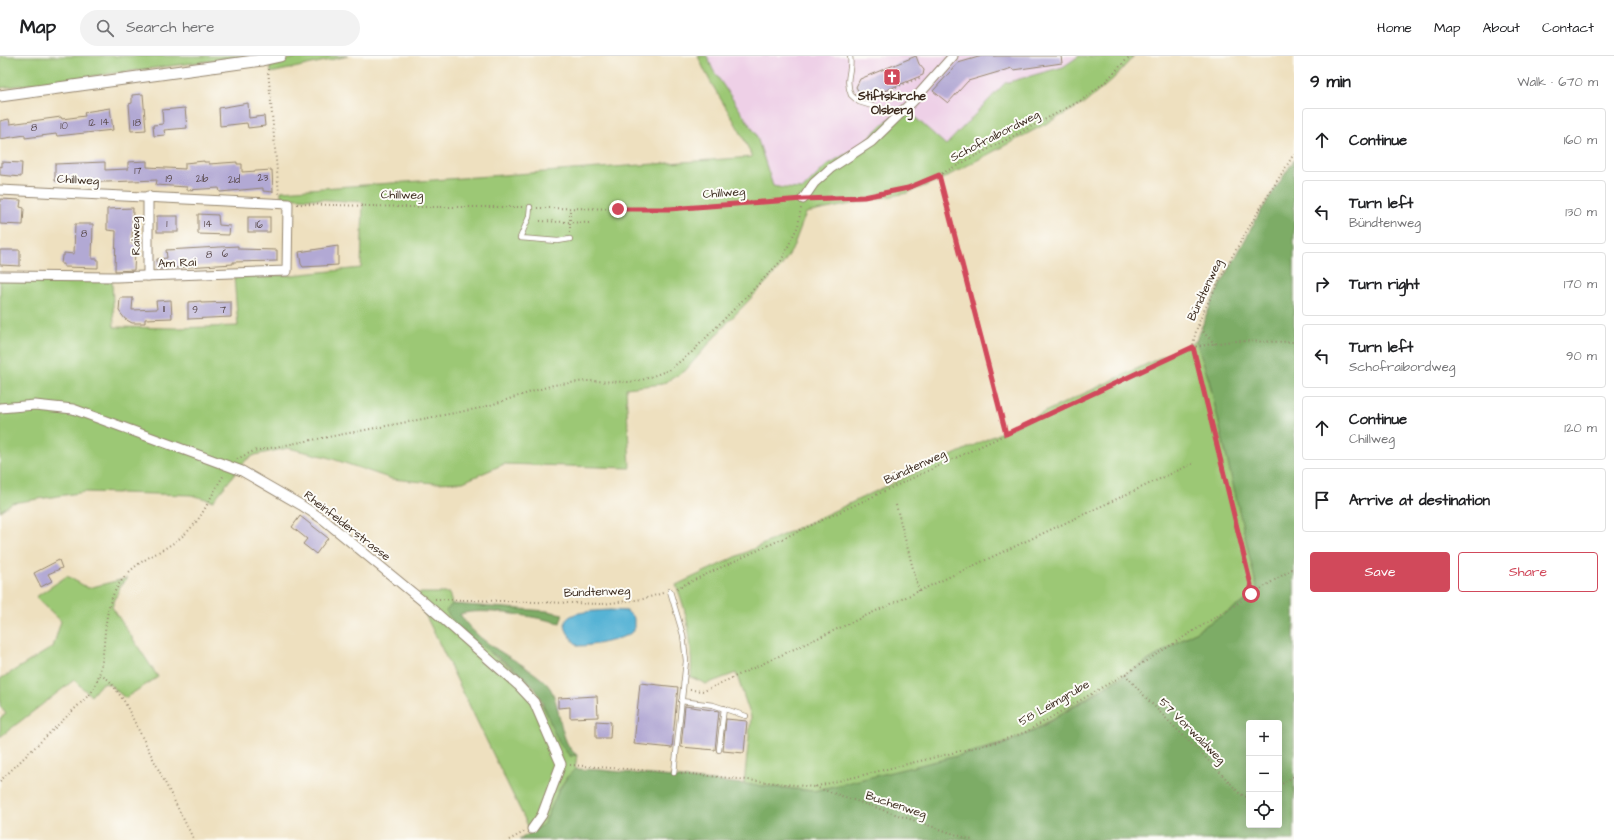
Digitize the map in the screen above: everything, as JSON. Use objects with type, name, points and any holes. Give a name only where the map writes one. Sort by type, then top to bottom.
[{"type":"street","points":[[0,96],[280,56]]},
{"type":"street","points":[[803,199],[814,184],[830,168],[851,157],[871,142],[954,57]]},
{"type":"street","name":"Chillweg","points":[[0,190],[283,203]]},
{"type":"street","name":"Raiweg","points":[[148,196],[148,276]]},
{"type":"street","name":"Am Rai","points":[[0,276],[116,278],[287,271],[283,203]]},
{"type":"street","name":"Rheinfelderstrasse","points":[[0,408],[35,405],[73,409],[230,468],[242,471],[276,488],[324,520],[425,603],[518,685],[534,702],[561,764],[542,815],[532,829]]},
{"type":"lane","points":[[850,56],[848,86],[851,95],[860,102],[898,114]]},
{"type":"lane","points":[[530,207],[529,217],[520,238],[558,241],[570,239]]},
{"type":"lane","points":[[670,591],[683,635],[686,661],[674,773]]},
{"type":"lane","points":[[681,701],[713,705],[746,716]]},
{"type":"lane","points":[[720,750],[724,708]]},
{"type":"path","name":"Schofraibordweg","points":[[803,199],[864,197],[886,194],[908,188],[939,175],[1082,100],[1106,81],[1130,56]]},
{"type":"path","points":[[267,59],[280,191],[283,203]]},
{"type":"path","points":[[860,102],[925,76]]},
{"type":"path","name":"Bündtenweg","points":[[425,603],[438,598],[602,604],[643,599],[670,591],[1193,347],[1194,337],[1199,324],[1236,248],[1294,154]]},
{"type":"path","points":[[939,175],[1006,434]]},
{"type":"path","points":[[0,781],[83,701],[97,684],[100,675],[110,608],[120,583],[142,560],[176,541],[192,528],[238,458],[254,451],[481,408],[553,385],[586,381],[630,382],[642,380],[669,370],[692,352],[781,261],[798,226],[803,199]]},
{"type":"path","name":"Chillweg","points":[[283,203],[408,207],[495,206],[570,209],[669,209],[803,199]]},
{"type":"path","points":[[570,209],[570,239]]},
{"type":"path","points":[[540,221],[591,223]]},
{"type":"path","points":[[1199,324],[1206,335],[1215,344]]},
{"type":"path","points":[[1251,594],[1251,585],[1193,347],[1232,341],[1294,342]]},
{"type":"path","points":[[683,689],[704,691],[1194,463]]},
{"type":"path","points":[[896,506],[919,591]]},
{"type":"path","name":"58 Leimgrube","points":[[772,781],[814,787],[997,742],[1026,732],[1125,674],[1294,568]]},
{"type":"path","name":"57 Vorwaldweg","points":[[1125,674],[1143,696],[1198,749],[1240,794],[1246,797]]},
{"type":"path","points":[[100,675],[109,680],[124,701],[194,840]]},
{"type":"path","points":[[1282,784],[1294,776]]},
{"type":"path","name":"Buchenweg","points":[[814,787],[972,840]]},
{"type":"path","points":[[509,840],[522,832],[532,829]]},
{"type":"shaded area","points":[[707,56],[1079,56],[1063,67],[1005,83],[946,145],[909,112],[861,145],[827,165],[803,189],[773,186],[756,135],[713,70]]},
{"type":"green space","points":[[0,56],[248,56],[0,88]]},
{"type":"green space","points":[[303,56],[348,56],[271,73],[270,64]]},
{"type":"green space","points":[[698,56],[707,56],[713,70],[756,134],[773,186],[803,189],[827,165],[861,145],[891,117],[909,112],[946,145],[1005,83],[1063,67],[1079,56],[1134,56],[1112,80],[1085,103],[940,180],[907,193],[806,213],[792,250],[781,267],[727,323],[685,371],[662,384],[626,388],[630,468],[504,464],[463,482],[434,483],[392,479],[327,457],[288,448],[255,455],[246,460],[213,501],[191,495],[85,492],[12,503],[0,511],[0,279],[112,281],[114,327],[175,328],[238,326],[234,277],[292,275],[361,268],[363,202],[281,197],[281,191],[752,157],[740,131],[710,81]]},
{"type":"green space","points":[[1294,160],[1294,840],[519,840],[544,824],[559,790],[567,777],[575,769],[601,770],[814,791],[1002,745],[1036,730],[1258,593],[1209,380],[1196,341],[1213,299],[1259,214]]},
{"type":"green space","points":[[1196,341],[1209,380],[1259,593],[1019,739],[928,764],[814,791],[744,784],[751,717],[736,673],[706,684],[691,677],[689,630],[684,607],[676,585]]},
{"type":"green space","points":[[67,576],[88,588],[128,578],[121,585],[112,607],[158,677],[125,698],[109,684],[102,683],[91,696],[74,680],[0,737],[0,718],[6,714],[0,706],[0,679],[53,647],[61,621],[36,597]]},
{"type":"green space","points":[[419,593],[449,593],[452,604],[446,611],[494,656],[527,679],[549,717],[560,743],[570,756],[577,755],[575,769],[567,777],[559,790],[544,824],[531,832],[422,608],[413,599]]},
{"type":"green space","points":[[452,604],[547,611],[563,614],[560,623],[496,612],[470,612],[460,614],[466,623],[480,637],[497,650],[538,676],[550,688],[554,695],[563,733],[571,750],[577,755],[570,756],[560,744],[552,728],[542,701],[532,685],[516,670],[473,640],[454,622],[446,611]]},
{"type":"water","points":[[610,610],[627,611],[634,618],[634,631],[607,642],[578,646],[565,626],[567,620],[579,613]]},
{"type":"building","name":"Stiftskirche Olsberg","points":[[916,56],[919,64],[924,70],[923,75],[867,98],[860,94],[856,87],[860,79]]},
{"type":"building","points":[[982,56],[1061,56],[1062,63],[1013,70],[1012,68],[968,81],[948,103],[933,91],[958,63]]},
{"type":"building","points":[[143,94],[146,130],[131,131],[129,104],[132,103],[132,95]]},
{"type":"building","points":[[248,103],[249,118],[264,116],[265,126],[248,128],[247,123],[220,126],[219,108]]},
{"type":"building","points":[[110,108],[113,130],[25,138],[25,135],[0,139],[0,121],[9,119],[10,124],[61,117],[62,119],[85,116],[84,112]]},
{"type":"building","points":[[185,108],[187,128],[164,130],[165,135],[154,136],[153,125],[163,124],[162,110]]},
{"type":"building","points":[[147,161],[147,167],[185,169],[185,163],[204,161],[209,162],[209,164],[237,162],[237,164],[242,164],[242,172],[272,170],[273,192],[263,191],[263,188],[220,192],[219,188],[187,190],[187,187],[156,185],[157,180],[108,182],[55,181],[55,164],[105,162],[105,170],[128,169],[128,162]]},
{"type":"building","points":[[2,162],[22,163],[21,177],[0,175],[0,166],[2,167]]},
{"type":"building","points":[[0,199],[21,200],[20,207],[24,208],[23,225],[0,224]]},
{"type":"building","points":[[133,208],[132,244],[138,244],[138,252],[135,252],[134,270],[115,271],[116,231],[107,230],[107,209]]},
{"type":"building","points":[[198,214],[218,215],[219,225],[230,226],[229,235],[198,234]]},
{"type":"building","points":[[157,216],[178,216],[178,232],[157,232]]},
{"type":"building","points":[[248,217],[270,217],[270,232],[248,232]]},
{"type":"building","points":[[75,224],[93,224],[92,259],[98,259],[98,268],[64,267],[64,264],[61,264],[64,253],[74,254]]},
{"type":"building","points":[[238,246],[238,249],[277,250],[277,261],[233,262],[233,264],[157,269],[157,259],[167,258],[166,250]]},
{"type":"building","points":[[338,246],[338,265],[303,267],[301,264],[299,252]]},
{"type":"building","points":[[0,250],[20,250],[20,266],[0,265]]},
{"type":"building","points":[[120,298],[133,298],[132,310],[157,309],[156,301],[171,300],[172,318],[145,319],[145,323],[132,323],[125,319],[119,311]]},
{"type":"building","points":[[201,301],[201,303],[231,302],[231,317],[188,319],[188,302]]},
{"type":"building","points":[[300,516],[328,538],[316,554],[303,544],[307,539],[292,527]]},
{"type":"building","points":[[59,560],[62,568],[48,574],[52,581],[41,587],[34,573]]},
{"type":"building","points":[[640,683],[678,687],[672,748],[634,744]]},
{"type":"building","points":[[597,696],[598,717],[570,718],[570,707],[558,708],[558,698]]},
{"type":"building","points":[[685,706],[719,711],[715,750],[681,747]]},
{"type":"building","points":[[726,719],[747,721],[744,753],[723,751]]},
{"type":"building","points":[[596,721],[611,722],[610,738],[596,738]]},
{"type":"place","name":"Stiftskirche Olsberg","points":[[892,77]]},
{"type":"route","points":[[618,209],[669,209],[803,199],[864,197],[886,194],[908,188],[939,175],[1006,434],[1193,347],[1222,473],[1251,585],[1251,594]]}]
